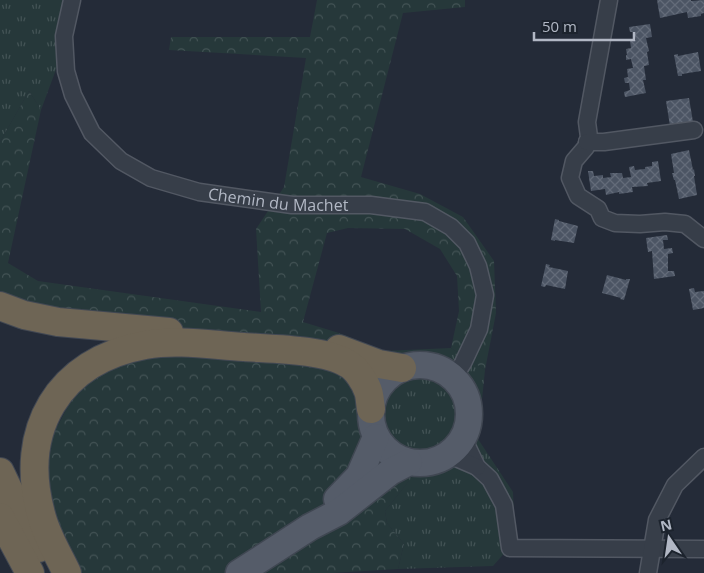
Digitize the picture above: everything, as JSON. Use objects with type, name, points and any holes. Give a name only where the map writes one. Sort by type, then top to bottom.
[{"type":"highway","points":[[0,306],[24,315],[58,322],[331,347],[379,364],[402,368]]},
{"type":"highway","points":[[67,573],[45,528],[40,513],[35,483],[35,454],[41,427],[52,403],[66,384],[82,370],[98,360],[129,349],[174,342],[322,354],[346,362],[358,373],[368,390],[371,409]]},
{"type":"highway","points":[[0,472],[52,573]]},
{"type":"highway","points":[[0,517],[30,573]]},
{"type":"main road","points":[[415,364],[429,365],[442,369],[454,377],[464,390],[469,404],[470,420],[466,434],[457,448],[435,462],[422,464],[396,458],[384,449],[376,437],[371,424],[371,409],[374,396],[380,384],[402,368],[415,364]]},
{"type":"main road","points":[[310,527],[359,476],[376,437]]},
{"type":"main road","points":[[239,573],[310,527],[339,512],[390,472],[409,462]]},
{"type":"street","name":"Chemin du Machet","points":[[72,0],[64,36],[66,71],[73,95],[92,133],[121,161],[151,178],[199,192],[292,205],[371,205],[425,212],[451,228],[467,243],[478,266],[485,295],[479,329],[463,363],[454,377]]},
{"type":"street","points":[[609,0],[587,122],[589,137],[586,147],[574,161],[570,178],[578,196],[598,209],[602,218],[615,223],[665,222],[685,224],[704,239]]},
{"type":"street","points":[[587,142],[604,142],[694,130]]},
{"type":"street","points":[[466,434],[467,446],[478,467],[490,479],[504,505],[510,548],[704,549]]},
{"type":"street","points":[[447,456],[478,467]]},
{"type":"street","points":[[648,573],[658,520],[675,484],[704,458]]},
{"type":"green space","points":[[0,0],[79,0],[74,21],[41,110],[29,91],[0,142]]},
{"type":"green space","points":[[317,0],[465,0],[465,7],[403,13],[361,177],[420,194],[463,217],[494,261],[496,313],[485,370],[451,348],[459,311],[457,276],[440,249],[405,229],[348,228],[327,233],[303,322],[339,333],[359,386],[371,493],[413,476],[385,511],[387,523],[404,544],[398,569],[332,573],[81,573],[64,546],[43,483],[51,438],[75,393],[116,363],[150,356],[52,308],[10,297],[0,292],[0,142],[29,91],[41,110],[8,263],[38,281],[261,312],[256,229],[284,187],[306,58],[169,50],[171,37],[310,37]]},
{"type":"green space","points":[[339,333],[384,351],[451,348],[485,370],[478,439],[513,492],[515,541],[493,566],[398,569],[404,544],[387,523],[385,511],[412,477],[371,493],[354,470],[359,386]]},
{"type":"building","points":[[657,0],[704,0],[704,13],[701,16],[688,18],[687,12],[660,18]]},
{"type":"building","points":[[650,24],[652,37],[646,38],[649,51],[647,52],[649,65],[644,66],[646,80],[643,80],[646,93],[625,97],[624,92],[630,90],[629,83],[625,83],[624,78],[628,77],[627,69],[633,68],[631,59],[626,60],[626,49],[631,48],[630,41],[636,40],[634,32],[630,32],[629,27]]},
{"type":"building","points":[[698,52],[701,71],[678,76],[674,55]]},
{"type":"building","points":[[689,98],[693,122],[670,126],[666,101]]},
{"type":"building","points":[[689,150],[694,169],[697,195],[679,199],[672,173],[674,173],[671,154]]},
{"type":"building","points":[[658,161],[661,181],[647,183],[648,186],[632,187],[633,192],[619,194],[619,192],[606,195],[605,189],[591,191],[588,171],[593,171],[594,176],[603,175],[603,178],[611,177],[610,173],[622,173],[623,178],[631,177],[629,167],[634,166],[635,170],[645,169],[645,167],[652,166],[652,162]]},
{"type":"building","points":[[555,219],[578,226],[574,243],[551,240]]},
{"type":"building","points":[[667,235],[668,240],[663,240],[664,249],[672,248],[673,253],[668,254],[668,271],[674,271],[675,276],[654,279],[652,251],[648,252],[646,238]]},
{"type":"building","points":[[546,264],[550,265],[549,267],[568,271],[565,289],[546,285],[545,287],[541,286]]},
{"type":"building","points":[[607,275],[626,280],[630,279],[624,300],[602,293]]},
{"type":"building","points":[[694,288],[695,292],[704,291],[704,308],[693,310],[689,289]]}]
